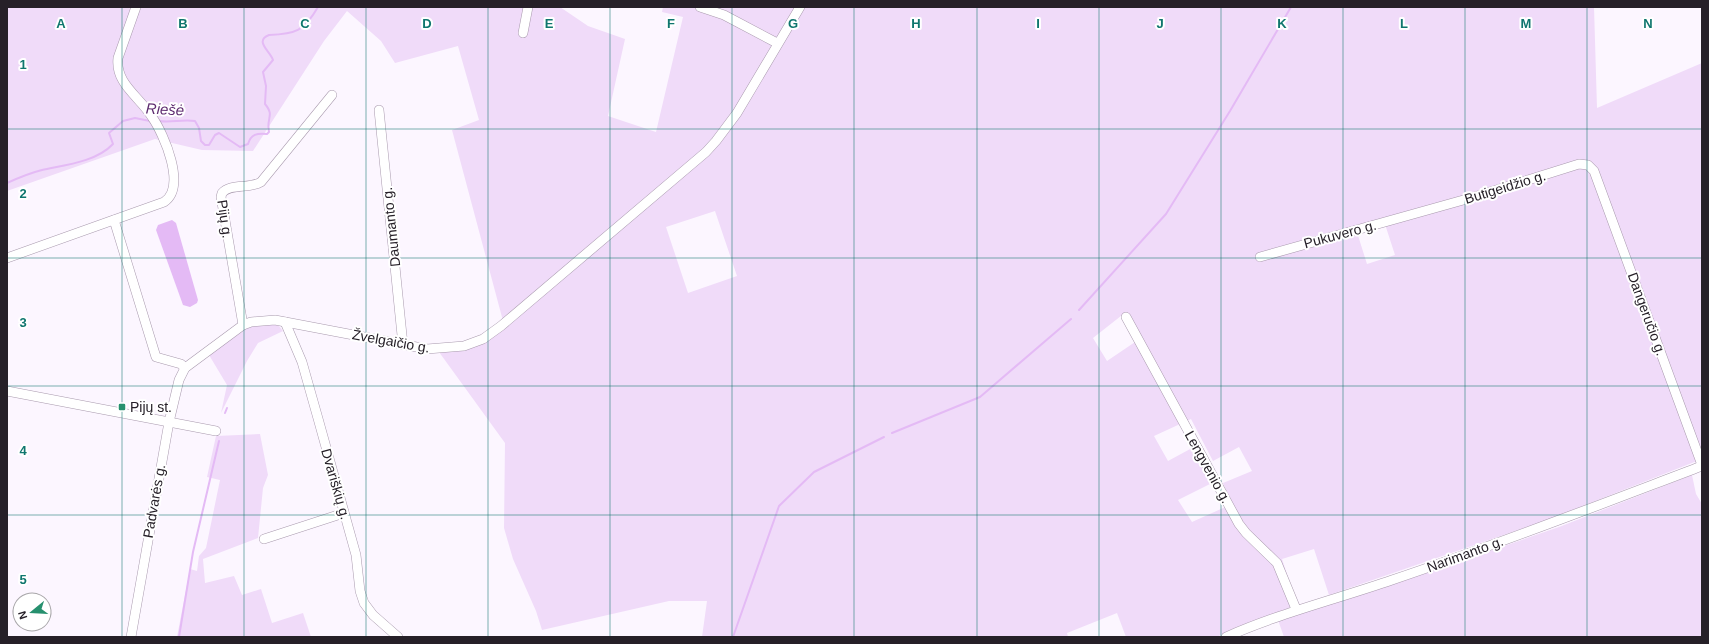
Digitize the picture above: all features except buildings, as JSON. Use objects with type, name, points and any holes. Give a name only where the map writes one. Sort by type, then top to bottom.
[{"type":"street","points":[[7,258],[164,202],[171,195],[174,181],[173,169],[161,134],[152,117],[122,81],[117,66],[118,58],[136,7]]},
{"type":"street","points":[[523,33],[528,7]]},
{"type":"street","points":[[700,7],[724,15],[777,43]]},
{"type":"street","name":"Žvelgaičio g.","points":[[243,325],[251,322],[275,320],[428,349],[449,348],[477,342],[501,326],[716,142],[737,113],[777,43],[800,7]]},
{"type":"street","name":"Pijų g.","points":[[243,325],[221,197],[222,193],[228,189],[254,185],[262,182],[332,95]]},
{"type":"street","name":"Daumanto g.","points":[[379,110],[403,345]]},
{"type":"street","name":"Butigeidžio g.","points":[[1421,212],[1579,164],[1588,165]]},
{"type":"street","name":"Dangeručio g.","points":[[1588,165],[1594,171],[1702,466]]},
{"type":"street","name":"Pukuvero g.","points":[[1260,256],[1421,212]]},
{"type":"street","points":[[114,220],[156,357],[181,364],[185,368],[243,325]]},
{"type":"street","name":"Lengvenio g.","points":[[1126,317],[1239,524],[1246,533],[1277,563],[1296,610]]},
{"type":"street","name":"Dvariškių g.","points":[[285,322],[302,362],[356,555],[360,591],[364,603],[373,615],[398,637]]},
{"type":"street","name":"Padvarės g.","points":[[131,637],[169,422],[179,380],[185,368]]},
{"type":"street","points":[[7,391],[216,431]]},
{"type":"street","name":"Narimanto g.","points":[[1226,637],[1296,610],[1391,581],[1486,547],[1702,466]]},
{"type":"street","points":[[264,539],[344,512]]},
{"type":"shaded area","points":[[7,7],[560,7],[588,26],[625,39],[608,116],[656,132],[683,17],[662,12],[663,7],[797,7],[733,112],[703,150],[503,321],[452,130],[479,120],[458,46],[395,63],[381,41],[347,11],[324,41],[253,151],[202,150],[155,139],[7,191]]},
{"type":"shaded area","points":[[803,7],[1594,7],[1597,108],[1702,63],[1702,459],[1547,520],[1329,595],[1314,549],[1282,559],[1297,605],[1232,629],[1217,637],[1126,637],[1117,613],[1067,633],[1068,637],[702,637],[707,601],[669,601],[542,630],[536,611],[513,559],[504,528],[505,443],[439,352],[474,346],[708,154]],"holes":[[[715,211],[737,276],[688,293],[666,227]],[[1383,218],[1395,255],[1367,264],[1355,226]],[[1126,312],[1141,338],[1107,361],[1093,338]],[[1191,419],[1213,461],[1239,447],[1252,471],[1223,483],[1232,504],[1192,522],[1178,500],[1212,483],[1192,448],[1168,461],[1154,436]]]},
{"type":"shaded area","points":[[172,220],[176,223],[198,300],[197,303],[190,307],[183,305],[156,230],[158,225]]},
{"type":"shaded area","points":[[270,323],[279,326],[283,331],[258,343],[247,361],[221,413],[227,385],[209,355],[249,327]]},
{"type":"shaded area","points":[[260,434],[268,475],[263,488],[258,538],[203,559],[205,583],[234,576],[242,595],[261,589],[272,623],[303,613],[311,637],[177,637],[190,569],[197,571],[199,556],[206,548],[220,480],[207,477],[216,436]]},
{"type":"shaded area","points":[[1692,475],[1696,494],[1702,504],[1702,637],[1284,637],[1278,620],[1559,527]]},
{"type":"waterway","name":"Riešė","points":[[159,121],[195,121],[199,128],[201,141],[205,145],[209,145],[215,135],[219,133],[240,147],[248,144],[251,138],[255,135],[267,134],[269,132],[268,127],[270,114],[265,104],[266,86],[263,72],[273,60],[264,46],[263,40],[269,35],[286,34],[298,30],[308,21],[318,7]]},
{"type":"waterway","points":[[1079,310],[1166,214],[1230,111],[1291,7]]},
{"type":"waterway","name":"Riešė","points":[[7,183],[42,170],[80,162],[98,155],[113,144],[109,133],[123,121],[135,118],[150,121]]},
{"type":"waterway","points":[[892,433],[980,397],[1071,319]]},
{"type":"waterway","points":[[225,413],[227,408]]},
{"type":"waterway","points":[[733,637],[779,506],[814,472],[884,437]]},
{"type":"waterway","points":[[179,637],[193,552],[219,441]]},
{"type":"place","name":"Pijų st.","points":[[122,407]]}]
